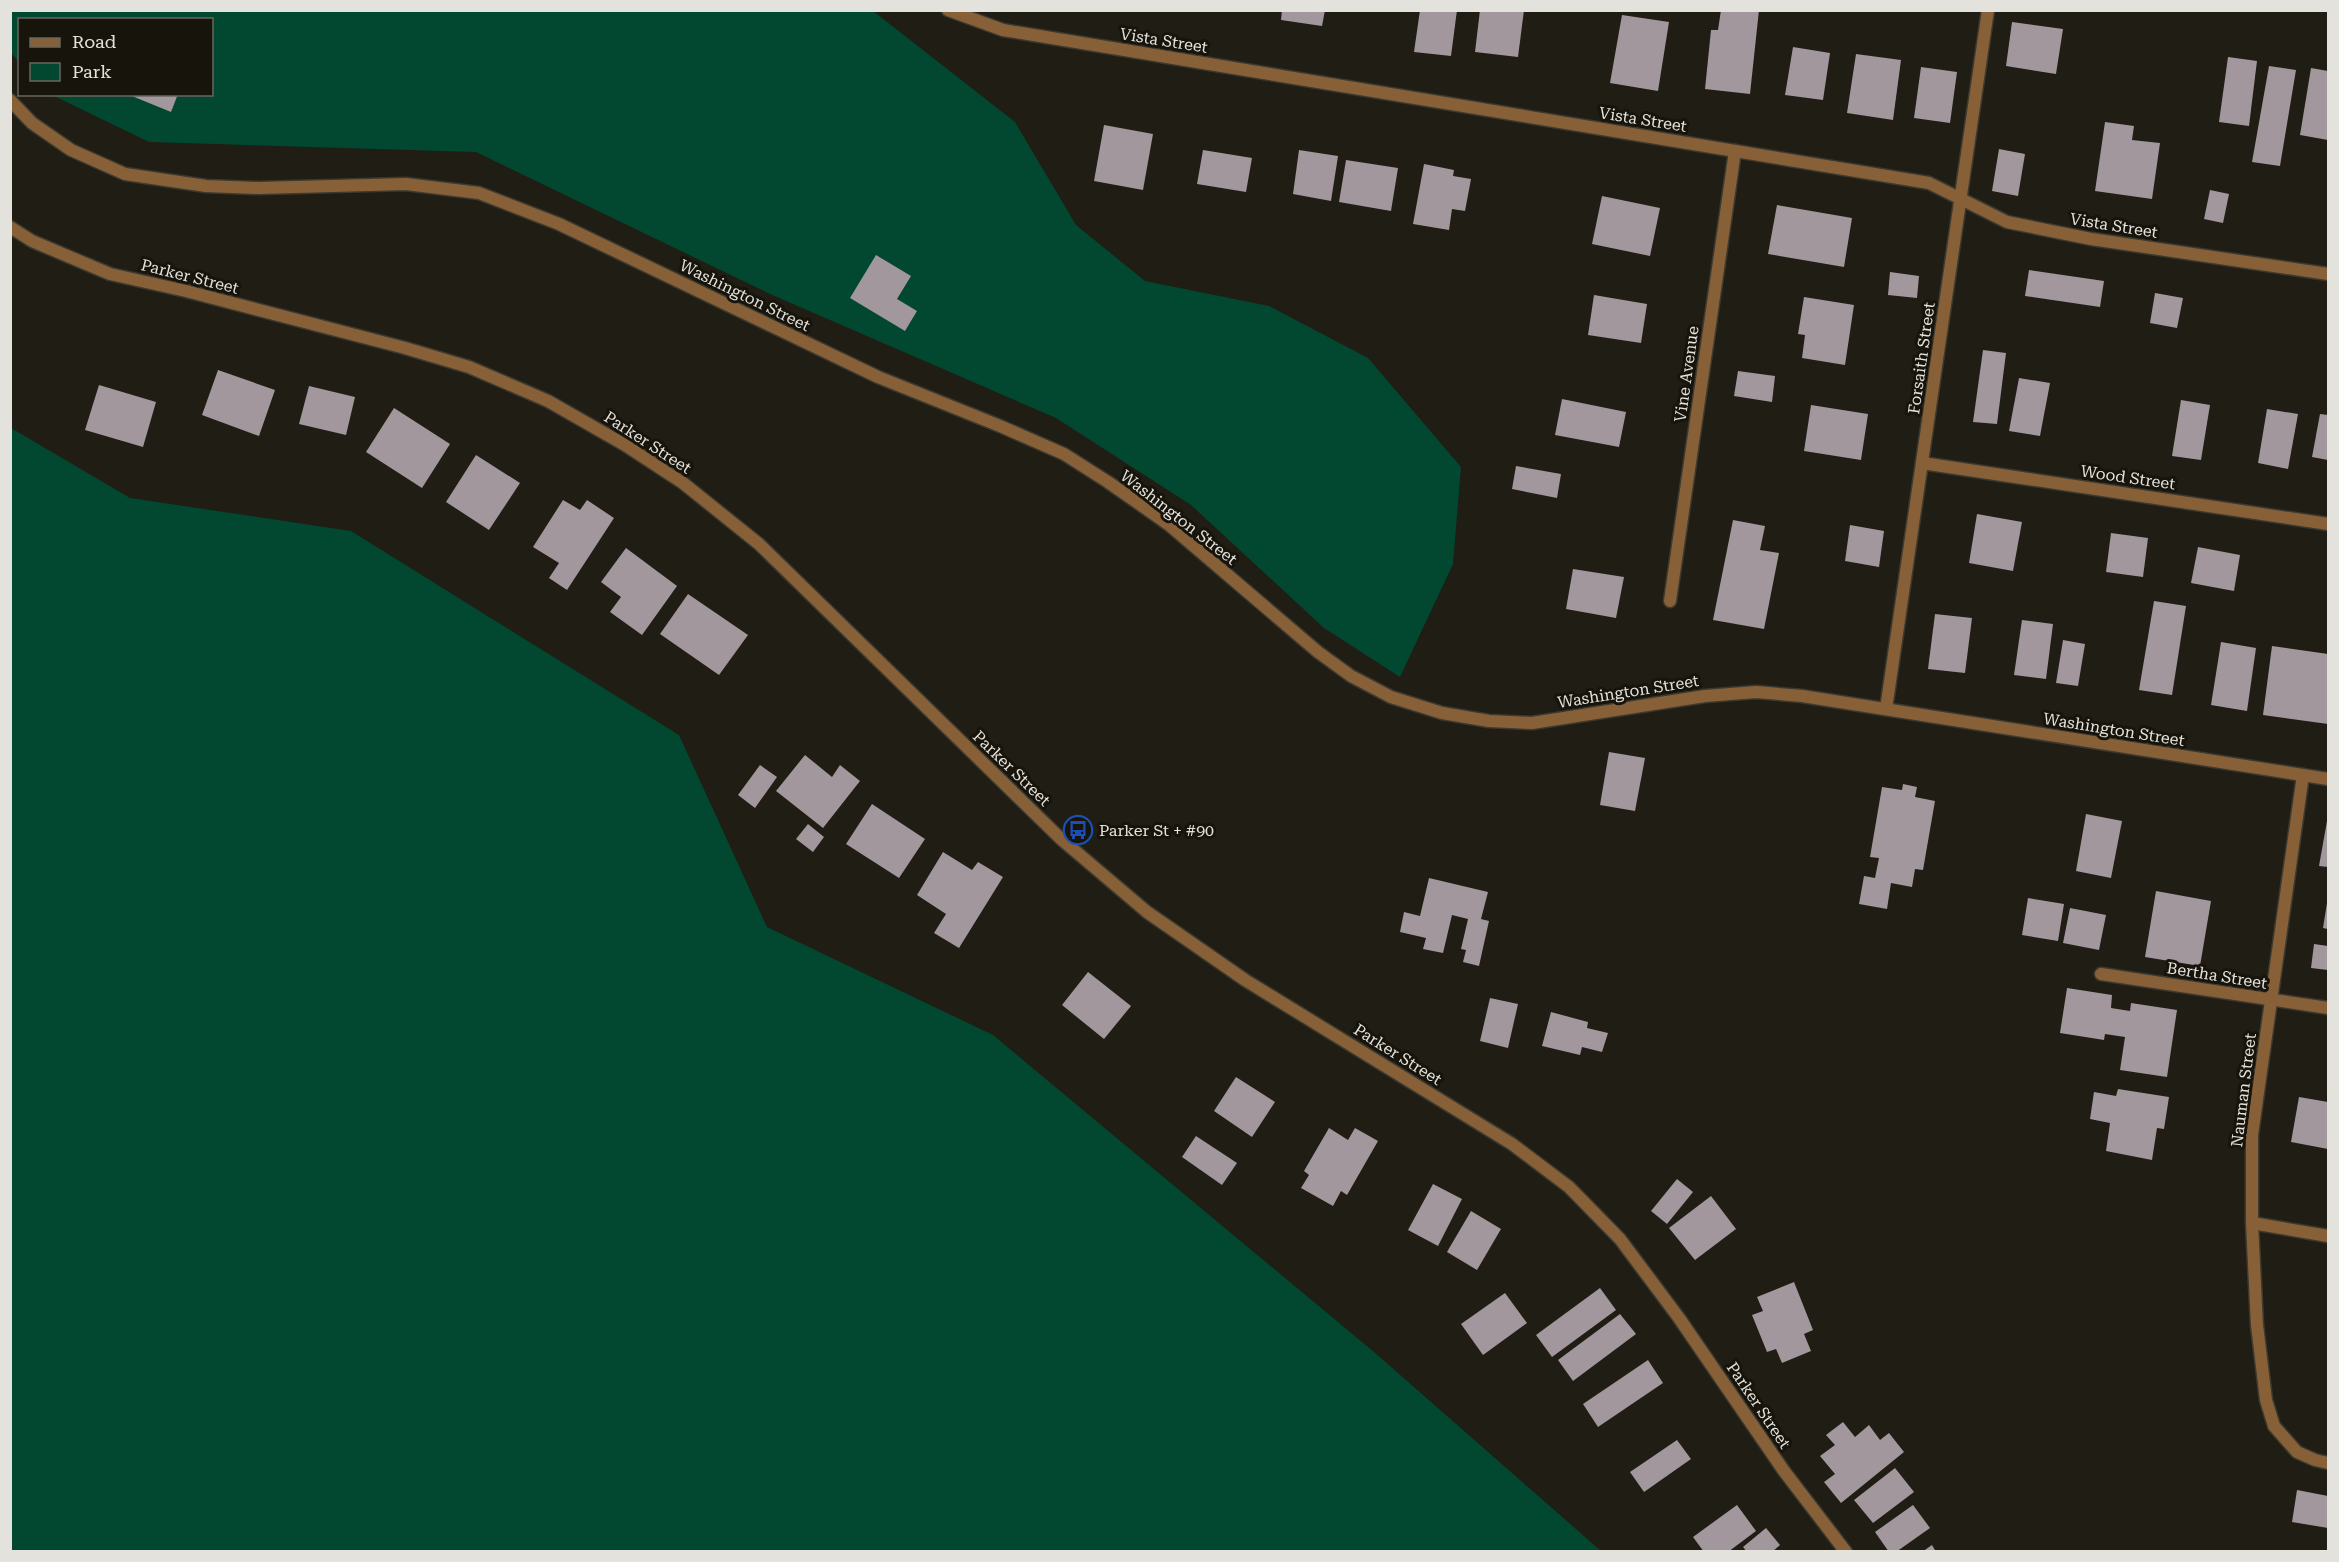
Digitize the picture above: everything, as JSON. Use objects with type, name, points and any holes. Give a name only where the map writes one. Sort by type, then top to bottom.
[{"type":"street","name":"Vista Street","points":[[948,10],[1003,30],[1929,183],[2007,222],[2028,227],[2091,239],[2328,274]]},
{"type":"street","name":"Forsaith Street","points":[[1886,709],[1988,10]]},
{"type":"street","name":"Washington Street","points":[[10,100],[32,123],[71,150],[125,174],[206,186],[259,188],[417,185],[479,194],[559,224],[878,377],[1064,454],[1168,524],[1318,652],[1351,676],[1391,696],[1442,713],[1489,721],[1532,723],[1705,696],[1756,692],[1802,696],[2328,779]]},
{"type":"street","name":"Vine Avenue","points":[[1670,601],[1735,151]]},
{"type":"street","name":"Parker Street","points":[[10,227],[32,241],[110,274],[186,291],[469,367],[548,400],[684,483],[759,544],[1061,839],[1147,912],[1245,980],[1512,1144],[1569,1187],[1620,1239],[1679,1318],[1784,1471],[1846,1551]]},
{"type":"street","name":"Wood Street","points":[[1922,464],[2328,524]]},
{"type":"street","name":"Nauman Street","points":[[2303,775],[2252,1135],[2252,1223],[2257,1325],[2266,1400],[2274,1426],[2297,1452],[2328,1463]]},
{"type":"street","name":"Bertha Street","points":[[2102,974],[2328,1008]]},
{"type":"street","points":[[2252,1223],[2328,1236]]},
{"type":"green space","points":[[10,11],[873,11],[1015,122],[1076,225],[1145,281],[1269,306],[1368,358],[1461,467],[1453,564],[1400,677],[1324,628],[1191,505],[1056,418],[770,294],[476,152],[149,142],[54,96],[213,96],[213,18],[18,18],[18,61],[11,53]]},
{"type":"green space","points":[[11,428],[130,498],[351,531],[679,735],[767,927],[993,1035],[1374,1352],[1601,1551],[11,1551]]},
{"type":"building","points":[[1282,10],[1325,10],[1322,26],[1281,20]]},
{"type":"building","points":[[1420,10],[1457,10],[1451,56],[1414,52]]},
{"type":"building","points":[[1480,10],[1524,10],[1518,57],[1475,52]]},
{"type":"building","points":[[1721,10],[1759,10],[1750,94],[1705,89],[1711,30],[1718,30]]},
{"type":"building","points":[[1622,15],[1669,22],[1658,91],[1610,83]]},
{"type":"building","points":[[2012,22],[2063,29],[2056,74],[2006,66]]},
{"type":"building","points":[[1793,47],[1830,53],[1823,100],[1785,95]]},
{"type":"building","points":[[1856,54],[1901,60],[1893,120],[1847,113]]},
{"type":"building","points":[[2228,57],[2257,61],[2249,126],[2219,122]]},
{"type":"building","points":[[2269,66],[2296,70],[2280,166],[2252,162]]},
{"type":"building","points":[[1921,67],[1957,72],[1950,123],[1914,118]]},
{"type":"building","points":[[2311,68],[2328,71],[2328,140],[2300,135]]},
{"type":"building","points":[[132,96],[177,96],[171,112]]},
{"type":"building","points":[[2105,122],[2134,126],[2132,140],[2160,143],[2152,199],[2095,191]]},
{"type":"building","points":[[1104,125],[1153,134],[1143,190],[1094,181]]},
{"type":"building","points":[[1999,149],[2025,154],[2018,196],[1992,191]]},
{"type":"building","points":[[1203,150],[1252,158],[1246,192],[1197,184]]},
{"type":"building","points":[[1299,150],[1338,156],[1331,201],[1293,194]]},
{"type":"building","points":[[1346,160],[1398,168],[1391,211],[1339,202]]},
{"type":"building","points":[[1424,164],[1454,170],[1453,176],[1471,179],[1465,211],[1452,209],[1449,230],[1413,224]]},
{"type":"building","points":[[2210,190],[2229,194],[2223,223],[2204,219]]},
{"type":"building","points":[[1602,196],[1660,208],[1650,256],[1592,244]]},
{"type":"building","points":[[1777,205],[1852,218],[1844,267],[1768,254]]},
{"type":"building","points":[[876,255],[911,276],[897,299],[917,311],[905,331],[850,298]]},
{"type":"building","points":[[2029,270],[2104,281],[2100,307],[2025,296]]},
{"type":"building","points":[[1890,272],[1919,276],[1917,298],[1888,295]]},
{"type":"building","points":[[2155,293],[2183,298],[2177,328],[2150,323]]},
{"type":"building","points":[[1594,295],[1647,304],[1641,343],[1588,335]]},
{"type":"building","points":[[1804,297],[1854,305],[1845,365],[1802,358],[1805,335],[1798,334]]},
{"type":"building","points":[[1983,350],[2006,353],[1997,424],[1973,422]]},
{"type":"building","points":[[218,370],[275,390],[259,436],[202,415]]},
{"type":"building","points":[[1738,371],[1775,376],[1772,402],[1734,396]]},
{"type":"building","points":[[2019,378],[2050,383],[2040,436],[2009,431]]},
{"type":"building","points":[[99,385],[156,402],[143,447],[85,430]]},
{"type":"building","points":[[309,386],[355,397],[346,435],[299,424]]},
{"type":"building","points":[[1562,399],[1626,412],[1619,447],[1555,435]]},
{"type":"building","points":[[2181,400],[2210,405],[2201,460],[2172,456]]},
{"type":"building","points":[[1811,405],[1868,414],[1861,460],[1804,451]]},
{"type":"building","points":[[394,408],[450,444],[422,488],[366,452]]},
{"type":"building","points":[[2267,409],[2298,414],[2288,469],[2258,463]]},
{"type":"building","points":[[2320,414],[2328,415],[2328,460],[2312,457]]},
{"type":"building","points":[[476,455],[520,483],[489,530],[446,502]]},
{"type":"building","points":[[1516,466],[1561,474],[1557,498],[1512,489]]},
{"type":"building","points":[[563,500],[580,510],[587,500],[614,518],[567,590],[549,578],[559,563],[533,547]]},
{"type":"building","points":[[1977,514],[2022,522],[2013,571],[1969,563]]},
{"type":"building","points":[[1733,520],[1765,526],[1760,550],[1779,553],[1764,629],[1713,620]]},
{"type":"building","points":[[1850,525],[1884,531],[1879,567],[1845,561]]},
{"type":"building","points":[[2111,533],[2148,538],[2143,577],[2106,572]]},
{"type":"building","points":[[2198,547],[2240,555],[2234,591],[2191,583]]},
{"type":"building","points":[[626,548],[677,586],[642,635],[610,612],[621,597],[601,582]]},
{"type":"building","points":[[1573,569],[1624,577],[1616,618],[1566,609]]},
{"type":"building","points":[[688,594],[748,635],[719,675],[660,634]]},
{"type":"building","points":[[2154,601],[2186,606],[2172,695],[2139,690]]},
{"type":"building","points":[[1935,614],[1972,618],[1965,673],[1928,669]]},
{"type":"building","points":[[2022,620],[2053,624],[2046,679],[2014,675]]},
{"type":"building","points":[[2063,640],[2085,644],[2078,686],[2056,683]]},
{"type":"building","points":[[2221,642],[2256,648],[2247,711],[2211,705]]},
{"type":"building","points":[[2272,646],[2328,654],[2328,724],[2263,715]]},
{"type":"building","points":[[1609,752],[1645,758],[1635,811],[1600,805]]},
{"type":"building","points":[[805,755],[832,777],[840,765],[860,781],[823,828],[776,791]]},
{"type":"building","points":[[760,765],[777,777],[755,808],[738,795]]},
{"type":"building","points":[[1903,784],[1917,787],[1915,797],[1935,801],[1923,870],[1915,869],[1912,887],[1891,883],[1887,909],[1859,904],[1864,876],[1875,878],[1879,858],[1870,857],[1882,787],[1902,790]]},
{"type":"building","points":[[872,804],[925,839],[899,878],[846,844]]},
{"type":"building","points":[[2086,814],[2122,821],[2111,878],[2076,871]]},
{"type":"building","points":[[2328,821],[2328,867],[2319,866]]},
{"type":"building","points":[[808,824],[824,837],[813,852],[796,839]]},
{"type":"building","points":[[943,852],[972,870],[978,862],[1003,877],[959,948],[934,933],[946,914],[917,895]]},
{"type":"building","points":[[1429,878],[1488,892],[1481,919],[1489,921],[1479,966],[1463,962],[1466,950],[1461,949],[1468,919],[1452,915],[1443,953],[1423,949],[1426,938],[1400,932],[1404,912],[1420,916]]},
{"type":"building","points":[[2156,891],[2211,901],[2200,966],[2145,957]]},
{"type":"building","points":[[2028,898],[2064,904],[2058,941],[2022,935]]},
{"type":"building","points":[[2328,903],[2328,929],[2323,928]]},
{"type":"building","points":[[2070,908],[2106,915],[2099,950],[2063,943]]},
{"type":"building","points":[[2314,944],[2328,946],[2328,970],[2311,968]]},
{"type":"building","points":[[1088,972],[1131,1006],[1104,1039],[1062,1005]]},
{"type":"building","points":[[2067,988],[2112,995],[2111,1008],[2130,1011],[2131,1003],[2177,1010],[2167,1077],[2120,1070],[2125,1037],[2105,1034],[2104,1040],[2060,1033]]},
{"type":"building","points":[[1490,998],[1518,1004],[1508,1048],[1480,1041]]},
{"type":"building","points":[[1551,1012],[1588,1022],[1587,1028],[1608,1033],[1602,1052],[1582,1047],[1580,1055],[1542,1046]]},
{"type":"building","points":[[1236,1077],[1275,1102],[1252,1137],[1214,1111]]},
{"type":"building","points":[[2118,1089],[2169,1097],[2164,1129],[2157,1128],[2152,1160],[2106,1151],[2110,1123],[2090,1119],[2094,1092],[2116,1096]]},
{"type":"building","points":[[2299,1097],[2328,1102],[2328,1149],[2291,1142]]},
{"type":"building","points":[[1329,1128],[1348,1140],[1355,1128],[1378,1141],[1347,1195],[1341,1191],[1333,1206],[1301,1188],[1309,1175],[1304,1171]]},
{"type":"building","points":[[1196,1136],[1237,1163],[1222,1185],[1182,1157]]},
{"type":"building","points":[[1677,1179],[1693,1192],[1667,1224],[1651,1211]]},
{"type":"building","points":[[1433,1184],[1462,1199],[1438,1246],[1408,1230]]},
{"type":"building","points":[[1711,1196],[1736,1229],[1695,1260],[1669,1228]]},
{"type":"building","points":[[1471,1211],[1501,1229],[1477,1270],[1447,1252]]},
{"type":"building","points":[[1794,1282],[1813,1330],[1804,1334],[1811,1351],[1782,1363],[1776,1349],[1767,1352],[1752,1315],[1763,1311],[1757,1297]]},
{"type":"building","points":[[1600,1288],[1616,1310],[1552,1357],[1536,1335]]},
{"type":"building","points":[[1505,1293],[1527,1323],[1483,1355],[1461,1324]]},
{"type":"building","points":[[1620,1314],[1636,1334],[1573,1381],[1558,1360]]},
{"type":"building","points":[[1648,1360],[1663,1383],[1598,1427],[1583,1404]]},
{"type":"building","points":[[1843,1422],[1855,1437],[1869,1425],[1880,1440],[1889,1433],[1904,1452],[1841,1503],[1824,1482],[1835,1474],[1820,1456],[1835,1445],[1826,1435]]},
{"type":"building","points":[[1677,1440],[1691,1459],[1644,1492],[1630,1472]]},
{"type":"building","points":[[1895,1468],[1914,1492],[1873,1523],[1854,1500]]},
{"type":"building","points":[[2297,1490],[2328,1496],[2328,1528],[2292,1522]]},
{"type":"building","points":[[1737,1505],[1756,1531],[1728,1552],[1704,1552],[1693,1537]]},
{"type":"building","points":[[1913,1505],[1930,1528],[1896,1552],[1889,1552],[1875,1532]]},
{"type":"building","points":[[1766,1528],[1780,1545],[1772,1552],[1747,1552],[1743,1547]]},
{"type":"building","points":[[1932,1545],[1936,1552],[1922,1552]]},
{"type":"place","name":"Parker St + #90","points":[[1078,830]]}]
